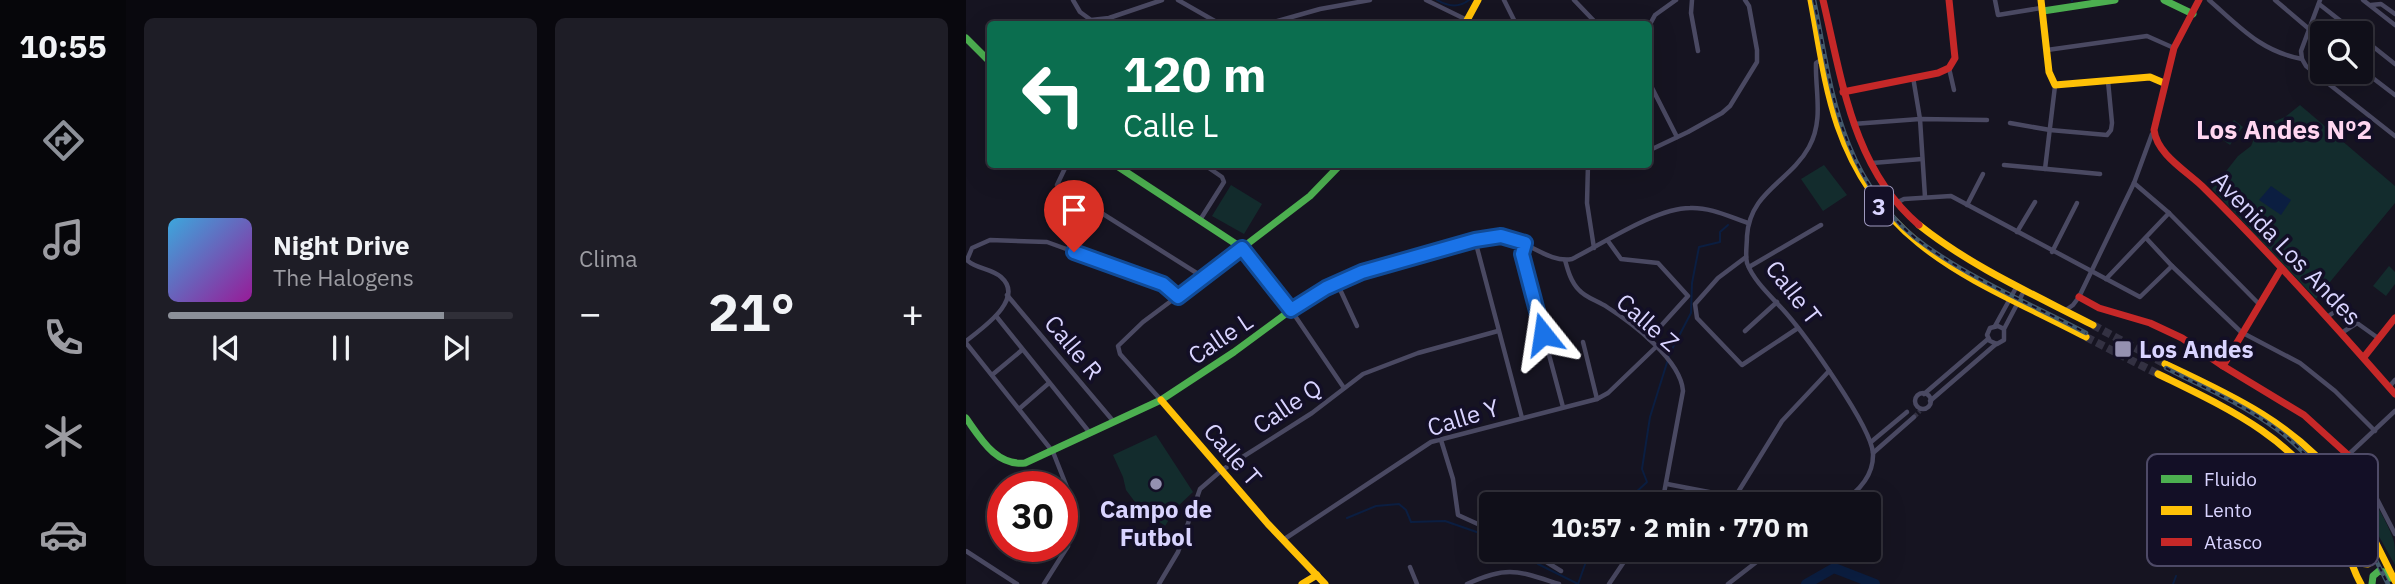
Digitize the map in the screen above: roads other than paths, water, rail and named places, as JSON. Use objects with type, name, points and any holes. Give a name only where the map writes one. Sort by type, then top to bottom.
[{"type":"street","points":[[1073,0],[1080,12],[1091,20],[1109,18],[1162,0]]},
{"type":"street","points":[[1178,0],[1215,21]]},
{"type":"street","points":[[1278,21],[1320,9],[1370,0]]},
{"type":"street","points":[[1426,0],[1464,21]]},
{"type":"street","points":[[1467,21],[1478,0]]},
{"type":"street","points":[[1504,0],[1514,21]]},
{"type":"street","points":[[1574,0],[1594,21]]},
{"type":"street","points":[[1652,21],[1655,15],[1676,0]]},
{"type":"street","points":[[1692,0],[1691,13],[1698,51]]},
{"type":"street","points":[[1652,149],[1722,113],[1730,106],[1753,71],[1758,62],[1758,50],[1749,6],[1745,0]]},
{"type":"street","name":"3","points":[[1811,0],[1822,59],[1841,132],[1860,177],[1883,211],[1932,257],[1969,280],[2086,337]]},
{"type":"street","name":"3","points":[[1823,0],[1843,92],[1853,124],[1871,163],[1897,203],[1918,225],[1949,248],[2093,325]]},
{"type":"street","points":[[1949,0],[1955,58],[1950,68],[1954,89]]},
{"type":"street","points":[[1996,0],[1998,15],[2042,6],[2115,0]]},
{"type":"street","points":[[2164,0],[2193,14]]},
{"type":"street","points":[[2065,310],[2079,296],[2134,183],[2154,130],[2174,48],[2199,0]]},
{"type":"street","points":[[2209,0],[2273,52],[2302,59]]},
{"type":"street","points":[[2275,0],[2309,30]]},
{"type":"street","points":[[2363,0],[2395,25]]},
{"type":"street","points":[[2342,21],[2320,2],[2301,51],[2302,59],[2306,66],[2395,136]]},
{"type":"street","points":[[2370,5],[2381,4],[2395,14]]},
{"type":"street","points":[[2042,6],[2049,72],[2055,85],[2045,169]]},
{"type":"street","points":[[2047,50],[2147,36],[2174,48]]},
{"type":"street","points":[[966,38],[987,59]]},
{"type":"street","points":[[2373,47],[2395,64]]},
{"type":"street","name":"Calle T","points":[[1822,59],[1816,63],[1816,129],[1809,147],[1759,201],[1748,223],[1746,257],[1754,275],[1798,327],[1829,371],[1871,442],[1873,453]]},
{"type":"street","points":[[1843,92],[1938,73],[1950,68]]},
{"type":"street","points":[[1913,77],[1920,119],[1925,197]]},
{"type":"street","points":[[2055,85],[2150,78],[2164,83]]},
{"type":"street","points":[[2373,78],[2395,95]]},
{"type":"street","points":[[2010,123],[2104,136],[2110,133],[2112,123],[2108,81]]},
{"type":"street","points":[[1652,88],[1677,137]]},
{"type":"street","points":[[1853,124],[1920,119],[1987,120]]},
{"type":"street","name":"Avenida Los Andes","points":[[2154,130],[2155,138],[2167,155],[2201,185],[2342,333],[2392,390]]},
{"type":"street","points":[[1871,163],[1923,159]]},
{"type":"street","points":[[2004,165],[2101,174]]},
{"type":"street","points":[[1065,168],[1057,185],[1203,277]]},
{"type":"street","points":[[1120,168],[1242,248],[1291,310],[1344,388]]},
{"type":"street","points":[[1200,220],[1224,183],[1222,177],[1209,168]]},
{"type":"street","points":[[966,260],[972,248],[990,240],[1046,242],[1163,284],[1178,297],[1310,196],[1337,168]]},
{"type":"street","points":[[1589,168],[1587,203],[1594,248]]},
{"type":"street","points":[[1967,205],[1983,174]]},
{"type":"street","points":[[2134,183],[2169,213],[2259,304]]},
{"type":"street","points":[[1897,203],[1904,199],[1951,196],[2140,297],[2172,266]]},
{"type":"street","points":[[2017,232],[2035,202]]},
{"type":"street","points":[[2052,252],[2077,203]]},
{"type":"street","points":[[1565,260],[1608,241],[1654,215],[1688,207],[1748,223]]},
{"type":"street","points":[[2106,279],[2169,213]]},
{"type":"street","points":[[1749,267],[1821,225]]},
{"type":"street","name":"Calle L","points":[[966,418],[1007,464],[1019,465],[1053,452],[1161,400],[1291,310],[1336,283],[1362,272],[1475,240],[1501,236],[1565,260]]},
{"type":"street","points":[[2146,238],[2241,332],[2300,363],[2335,391],[2375,431]]},
{"type":"street","points":[[1475,240],[1522,418]]},
{"type":"street","points":[[1608,241],[1621,259],[1658,263],[1688,296],[1649,340]]},
{"type":"street","points":[[1525,243],[1522,254],[1563,407]]},
{"type":"street","points":[[1746,257],[1718,278],[1695,304],[1697,318],[1742,365],[1798,327]]},
{"type":"street","name":"Calle R","points":[[966,260],[1000,276],[1006,284],[1007,295],[1115,422]]},
{"type":"street","name":"Calle Z","points":[[1565,260],[1569,275],[1578,289],[1608,308],[1657,346],[1678,374],[1683,391],[1665,492]]},
{"type":"street","points":[[2223,366],[2281,269]]},
{"type":"street","points":[[1336,283],[1357,326]]},
{"type":"street","points":[[1912,407],[1918,395],[1924,394],[1988,338],[1988,331],[1995,326],[2018,285]]},
{"type":"street","points":[[1914,401],[1917,408],[1927,408],[1930,401],[2004,340],[2004,329],[2026,289]]},
{"type":"street","points":[[1007,295],[1004,307],[966,342],[1053,452],[1061,471]]},
{"type":"street","points":[[2079,296],[2099,308],[2160,326],[2190,343],[2304,415],[2347,454]]},
{"type":"street","name":"Calle T","points":[[1178,297],[1143,322],[1118,346],[1120,354],[1325,584]]},
{"type":"street","points":[[1745,331],[1777,302]]},
{"type":"street","points":[[2327,317],[2343,306]]},
{"type":"street","points":[[996,316],[1091,433]]},
{"type":"street","points":[[2364,357],[2395,318]]},
{"type":"street","points":[[2342,333],[2357,323],[2378,338]]},
{"type":"street","points":[[1995,326],[2004,329]]},
{"type":"street","name":"Calle Q","points":[[1159,584],[1178,552],[1200,489],[1222,470],[1312,413],[1363,374],[1418,353],[1498,331]]},
{"type":"street","points":[[1988,338],[1997,344]]},
{"type":"street","points":[[1583,342],[1597,399]]},
{"type":"street","name":"Calle Y","points":[[1283,540],[1431,442],[1597,399],[1608,393],[1657,346]]},
{"type":"street","points":[[992,375],[1022,350]]},
{"type":"street","points":[[2165,364],[2260,412],[2296,437],[2314,454]]},
{"type":"street","points":[[1738,492],[1782,421],[1829,371]]},
{"type":"street","points":[[2158,374],[2251,422],[2291,454]]},
{"type":"street","points":[[2392,390],[2395,380]]},
{"type":"street","points":[[1019,409],[1049,383]]},
{"type":"street","points":[[1924,394],[1930,401]]},
{"type":"street","points":[[2349,454],[2395,411]]},
{"type":"street","points":[[1871,442],[1907,412]]},
{"type":"street","points":[[1852,492],[1868,477],[1873,453],[1913,417]]},
{"type":"street","points":[[1887,429],[1892,436]]},
{"type":"street","points":[[1441,440],[1458,514],[1479,524]]},
{"type":"street","points":[[1667,484],[1712,492]]},
{"type":"street","points":[[2378,503],[2395,534]]},
{"type":"street","points":[[966,551],[1017,584]]},
{"type":"street","points":[[2378,551],[2394,583]]},
{"type":"street","points":[[1044,584],[1058,562]]},
{"type":"street","points":[[1546,562],[1561,571]]},
{"type":"street","points":[[1609,584],[1624,562]]},
{"type":"street","points":[[1728,584],[1755,562]]},
{"type":"street","points":[[2352,566],[2361,584]]},
{"type":"street","points":[[1410,567],[1418,584]]},
{"type":"street","points":[[1467,584],[1491,573],[1508,571],[1559,584]]},
{"type":"street","points":[[2372,584],[2373,576],[2381,571],[2394,583]]},
{"type":"street","points":[[1302,584],[1317,575]]},
{"type":"water","points":[[2271,186],[2291,200],[2281,215],[2259,200]]},
{"type":"waterway","points":[[1437,0],[1453,5],[1469,0]]},
{"type":"waterway","points":[[1636,492],[1647,482],[1642,469],[1650,417],[1670,353],[1691,313],[1692,283],[1699,247],[1720,242],[1720,232],[1728,225]]},
{"type":"waterway","points":[[1347,518],[1376,506],[1399,504],[1406,510],[1411,522],[1445,521],[1479,533]]},
{"type":"waterway","points":[[1535,562],[1578,584]]},
{"type":"waterway","points":[[1578,584],[1586,562]]},
{"type":"waterway","points":[[1806,584],[1834,568],[1875,584]]},
{"type":"waterway","points":[[2173,584],[2176,576]]},
{"type":"tunnel","points":[[2093,325],[2165,364]]},
{"type":"tunnel","points":[[2086,337],[2158,374]]},
{"type":"tunnel","points":[[1914,417],[1920,411]]},
{"type":"railway","points":[[1814,0],[1842,128],[1855,159],[1880,201],[1914,237],[1945,259],[1984,282],[2086,333]]},
{"type":"railway","points":[[2166,368],[2249,411],[2275,428],[2304,454]]},
{"type":"railway","points":[[2378,564],[2388,584]]},
{"type":"place","name":"Los Andes","points":[[2123,349]]},
{"type":"place","name":"Campo de Futbol","points":[[1156,484]]},
{"type":"district","name":"Los Andes Nº2","points":[[2284,129]]}]
